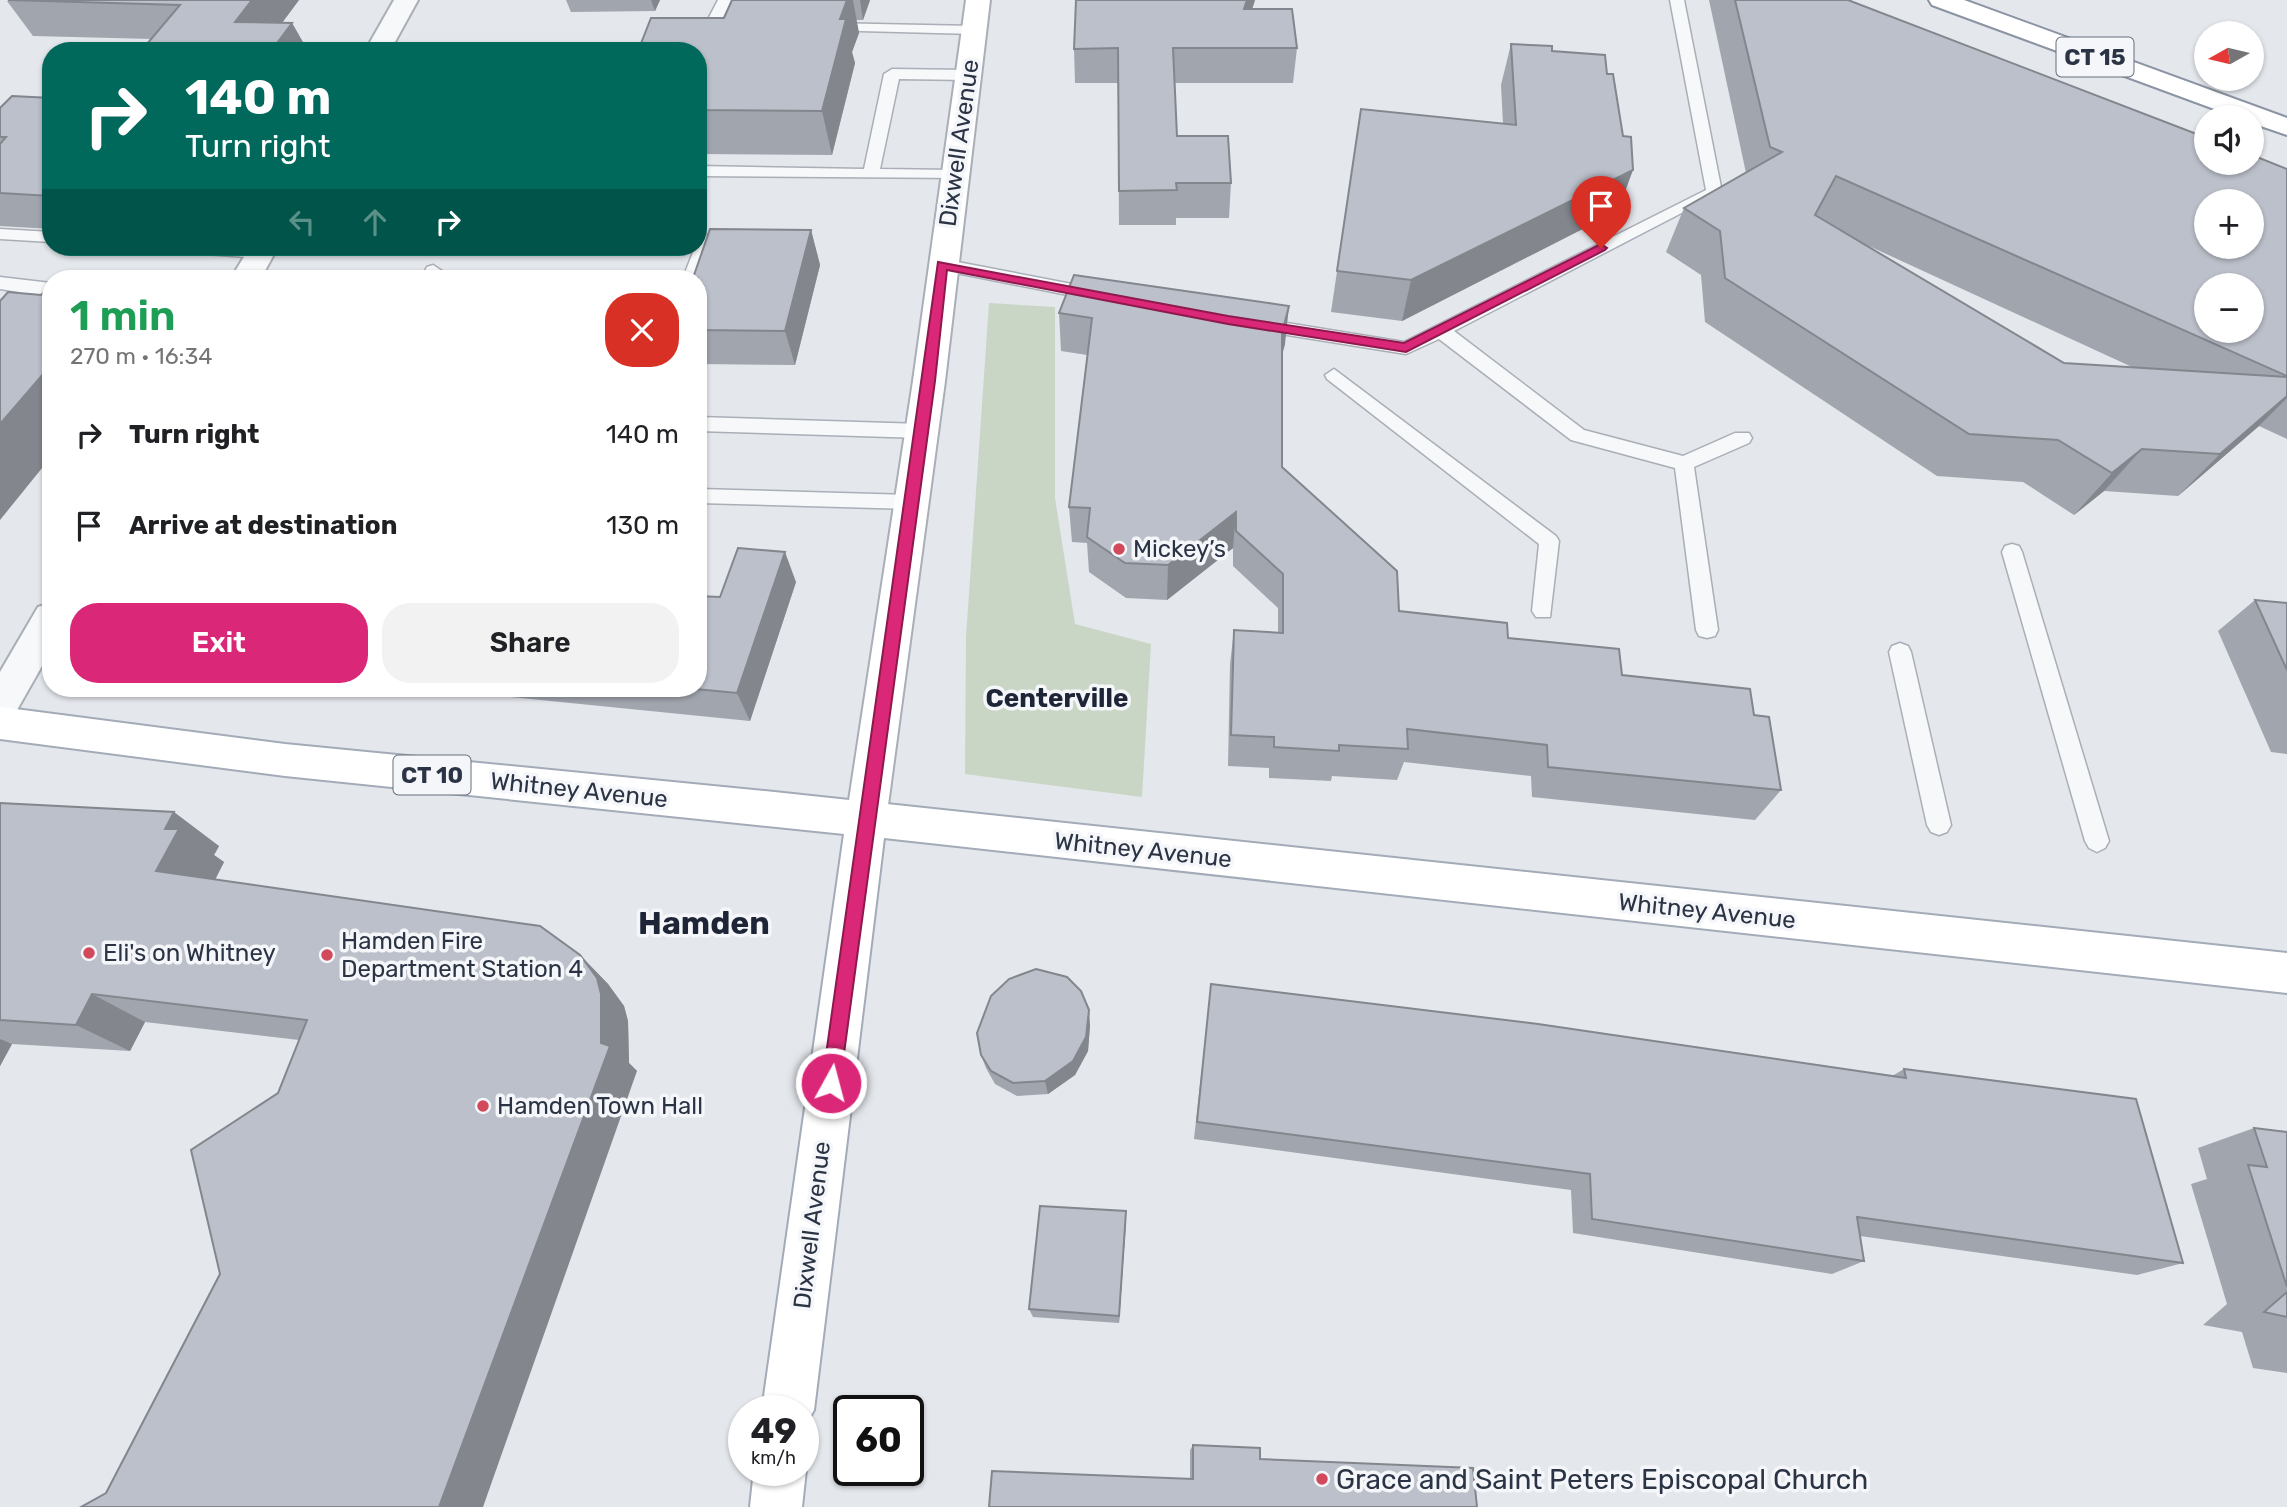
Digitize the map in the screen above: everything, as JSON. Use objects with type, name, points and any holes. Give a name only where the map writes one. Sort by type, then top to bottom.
[{"type":"main road","name":"CT 15","points":[[1941,0],[2225,105]]},
{"type":"main road","name":"Dixwell Avenue","points":[[790,1395],[976,15]]},
{"type":"main road","name":"CT 15","points":[[2264,119],[2287,127]]},
{"type":"main road","points":[[2264,122],[2287,135]]},
{"type":"main road","name":"Whitney Avenue","points":[[0,723],[285,761],[866,820],[2287,973]]},
{"type":"main road","points":[[776,1507],[778,1486]]},
{"type":"street","points":[[382,42],[406,0]]},
{"type":"street","points":[[0,706],[42,633]]},
{"type":"lane","points":[[725,0],[713,23],[755,24]]},
{"type":"lane","points":[[1238,321],[1406,348],[1714,192],[1712,169],[1677,0]]},
{"type":"lane","points":[[810,26],[976,15]]},
{"type":"lane","points":[[871,174],[892,74],[968,75]]},
{"type":"lane","points":[[707,170],[954,175]]},
{"type":"lane","points":[[0,234],[42,236]]},
{"type":"lane","points":[[942,265],[1121,299]]},
{"type":"lane","points":[[0,283],[42,289]]},
{"type":"lane","points":[[0,323],[32,289]]},
{"type":"lane","points":[[1440,330],[1578,435],[1684,463],[1742,438]]},
{"type":"lane","points":[[1334,374],[1549,541],[1543,611]]},
{"type":"lane","points":[[707,424],[922,431]]},
{"type":"lane","points":[[1684,463],[1707,629]]},
{"type":"lane","points":[[707,496],[911,502]]},
{"type":"lane","points":[[2012,552],[2097,841]]},
{"type":"lane","points":[[1900,652],[1939,825]]},
{"type":"green space","points":[[989,303],[1055,307],[1055,498],[1075,624],[1151,644],[1142,797],[965,774],[966,637]]},
{"type":"building","points":[[8,0],[252,0],[235,22],[292,23],[278,42],[149,42],[180,5]]},
{"type":"building","points":[[732,0],[847,0],[840,19],[846,19],[822,111],[707,110],[707,42],[642,42],[651,18],[724,18]]},
{"type":"building","points":[[1076,0],[1247,0],[1244,9],[1292,9],[1297,48],[1173,48],[1177,136],[1228,136],[1231,183],[1176,183],[1177,190],[1119,191],[1118,48],[1074,49]]},
{"type":"building","points":[[1735,0],[1848,0],[2194,133],[2194,175],[2264,175],[2264,160],[2287,169],[2287,376],[2213,343],[2264,343],[2264,273],[2194,273],[2194,335],[1836,176],[1815,215],[2064,363],[2287,377],[2287,396],[2220,454],[2142,449],[2112,473],[2058,440],[1969,434],[1725,278],[1720,231],[1684,208],[1782,152],[1770,147]]},
{"type":"building","points":[[1511,44],[1552,46],[1552,51],[1605,55],[1607,74],[1613,74],[1623,136],[1631,137],[1633,170],[1411,280],[1337,271],[1361,109],[1516,125]]},
{"type":"building","points":[[12,96],[42,98],[42,195],[0,193],[0,144],[6,137],[0,137],[0,108]]},
{"type":"building","points":[[710,229],[811,230],[785,331],[707,330],[707,270],[696,270],[701,256],[707,256]]},
{"type":"building","points":[[1074,275],[1289,306],[1282,333],[1282,467],[1397,571],[1399,611],[1507,623],[1508,638],[1619,649],[1622,675],[1750,689],[1754,715],[1769,717],[1781,790],[1548,767],[1547,745],[1407,729],[1408,749],[1339,745],[1339,751],[1274,747],[1274,737],[1231,735],[1234,630],[1283,633],[1283,574],[1236,531],[1236,512],[1168,565],[1125,563],[1087,537],[1090,508],[1069,507],[1092,318],[1059,313]]},
{"type":"building","points":[[8,292],[41,295],[42,375],[0,424],[0,301]]},
{"type":"building","points":[[738,548],[785,552],[737,693],[707,690],[707,596],[720,597]]},
{"type":"building","points":[[2255,600],[2287,603],[2287,670]]},
{"type":"building","points":[[0,803],[174,812],[165,829],[179,829],[156,871],[540,926],[580,955],[597,978],[601,994],[601,1043],[610,1046],[439,1507],[81,1507],[106,1493],[220,1274],[191,1150],[278,1093],[307,1020],[92,994],[76,1025],[0,1020]]},
{"type":"building","points":[[1036,969],[1067,977],[1081,991],[1089,1010],[1086,1037],[1073,1061],[1045,1081],[1013,1083],[991,1071],[981,1055],[977,1033],[991,996],[1009,979]]},
{"type":"building","points":[[1211,984],[1538,1024],[1906,1078],[1904,1069],[2136,1099],[2183,1263],[1857,1217],[1864,1261],[1592,1219],[1590,1174],[1197,1122]]},
{"type":"building","points":[[2254,1128],[2287,1132],[2287,1287],[2248,1165],[2267,1167]]},
{"type":"building","points":[[1040,1206],[1126,1211],[1119,1316],[1029,1309]]},
{"type":"building","points":[[2287,1292],[2287,1317],[2264,1312]]},
{"type":"building","name":"Grace and Saint Peters Episcopal Church","points":[[1193,1445],[1260,1448],[1260,1459],[1473,1468],[1477,1507],[989,1507],[992,1471],[1193,1479]]},
{"type":"place","name":"Mickey’s","points":[[1119,549]]},
{"type":"place","name":"Eli's on Whitney","points":[[89,953]]},
{"type":"place","name":"Hamden Fire Department Station 4","points":[[327,955]]},
{"type":"place","name":"Hamden Town Hall","points":[[483,1106]]},
{"type":"place","name":"Grace and Saint Peters Episcopal Church","points":[[1322,1479]]},
{"type":"district","name":"Centerville","points":[[1057,698]]},
{"type":"district","name":"Hamden","points":[[704,923]]},
{"type":"route","points":[[831,1083],[874,755],[929,381],[942,265],[1228,320],[1406,348],[1601,248]]}]
